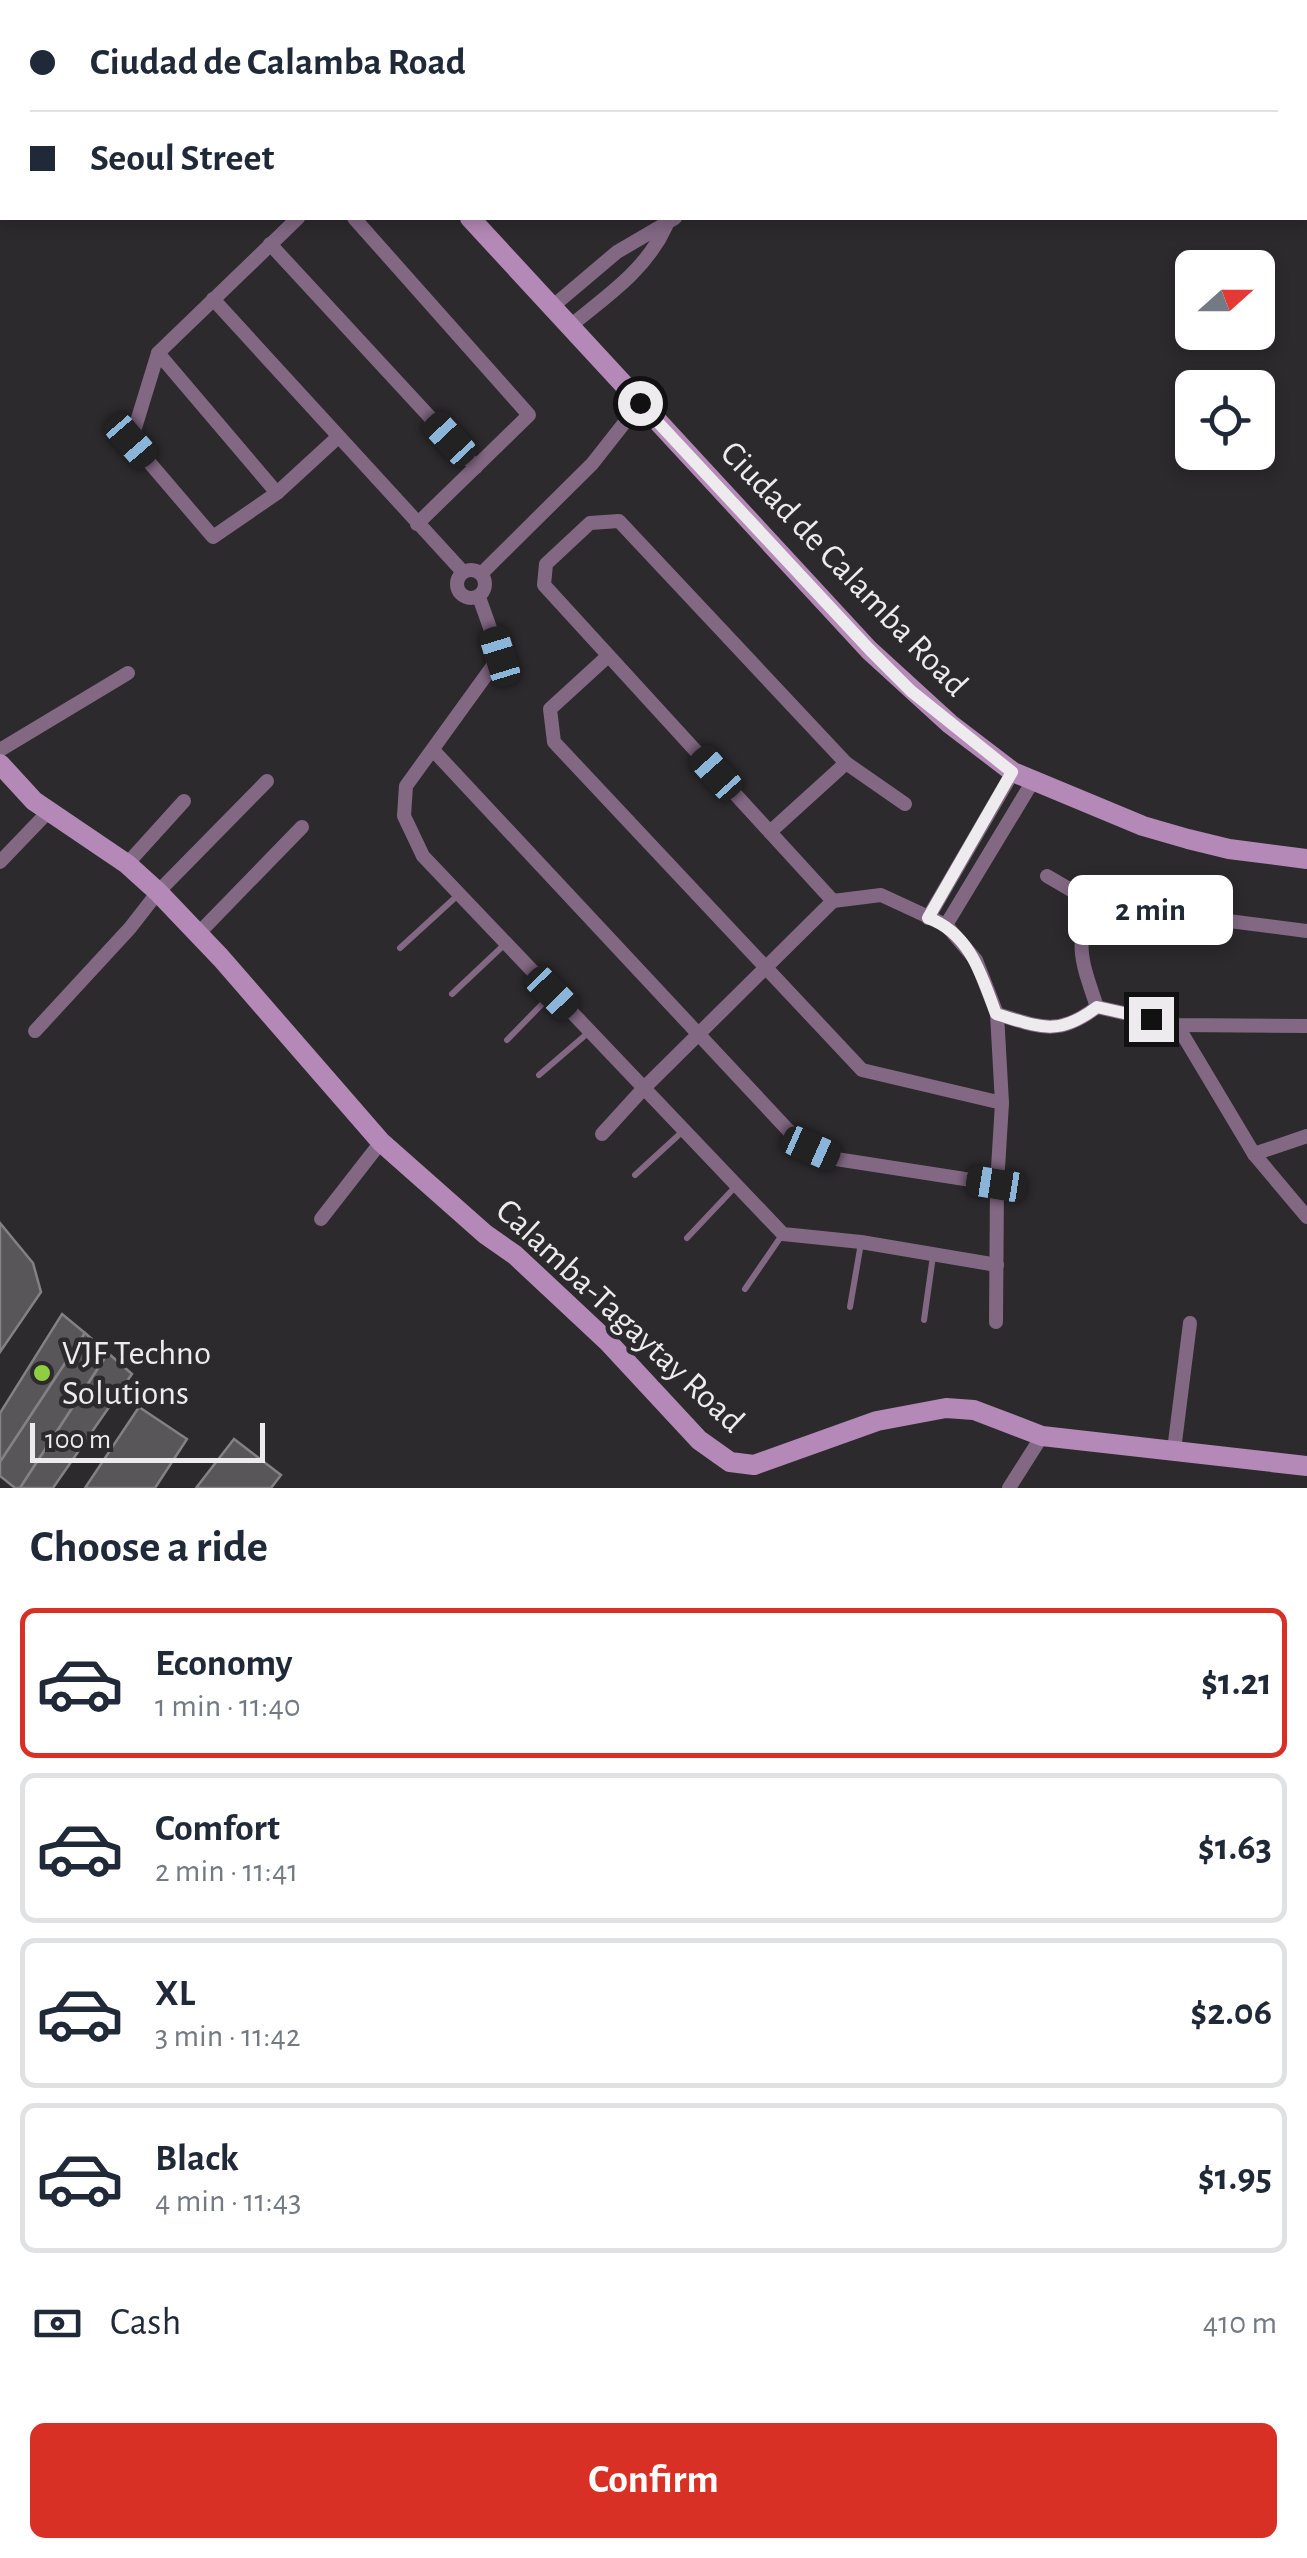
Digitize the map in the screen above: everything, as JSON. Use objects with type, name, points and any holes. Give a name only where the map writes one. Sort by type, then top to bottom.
[{"type":"main road","name":"Ciudad de Calamba Road","points":[[472,220],[870,650],[937,713],[1012,772],[1143,826],[1188,840],[1307,859]]},
{"type":"main road","name":"Calamba-Tagaytay Road","points":[[0,764],[48,812],[127,864],[158,892],[381,1142],[608,1342],[699,1440],[730,1462],[754,1465],[877,1421],[931,1408],[974,1410],[1042,1436],[1307,1466]]},
{"type":"street","points":[[296,220],[158,353],[131,441],[214,536],[277,492],[338,437]]},
{"type":"street","points":[[356,220],[529,415],[417,524]]},
{"type":"street","points":[[552,307],[617,252],[671,222]]},
{"type":"street","points":[[570,326],[639,268],[656,250],[671,222]]},
{"type":"street","points":[[270,244],[476,467]]},
{"type":"street","points":[[213,299],[464,572]]},
{"type":"street","points":[[158,353],[277,492]]},
{"type":"street","points":[[481,574],[592,464],[640,403]]},
{"type":"street","points":[[833,901],[544,586],[546,564],[590,523],[620,522],[846,763],[906,804]]},
{"type":"street","points":[[476,570],[481,574],[485,586],[479,596],[466,598],[458,589],[459,576],[464,572],[476,570]]},
{"type":"street","points":[[479,596],[500,656],[406,786],[404,816],[423,856],[783,1234],[861,1242],[996,1265]]},
{"type":"street","points":[[608,656],[550,709],[554,742],[862,1070],[1002,1104]]},
{"type":"street","points":[[0,750],[128,673]]},
{"type":"street","points":[[433,750],[788,1130],[811,1148],[836,1159],[996,1184]]},
{"type":"street","points":[[770,832],[846,763]]},
{"type":"street","points":[[928,918],[1012,772]]},
{"type":"street","points":[[35,1030],[130,928],[158,892],[267,780]]},
{"type":"street","points":[[946,924],[1033,781]]},
{"type":"street","points":[[127,864],[184,801]]},
{"type":"street","points":[[0,862],[48,812]]},
{"type":"street","points":[[198,934],[302,826]]},
{"type":"street","points":[[1047,876],[1095,904],[1307,932]]},
{"type":"street","points":[[602,1134],[833,901],[881,895],[946,924],[976,960],[996,1014],[1002,1104],[996,1184],[996,1322]]},
{"type":"street","points":[[1095,904],[1084,922],[1080,944],[1097,1007]]},
{"type":"street","points":[[996,1014],[1048,1030],[1078,1021],[1097,1007],[1177,1026],[1307,1026]]},
{"type":"street","points":[[1177,1026],[1254,1154],[1307,1217]]},
{"type":"street","points":[[1254,1154],[1307,1136]]},
{"type":"street","points":[[321,1220],[381,1142]]},
{"type":"street","points":[[1174,1450],[1190,1322]]},
{"type":"street","points":[[1009,1488],[1042,1436]]},
{"type":"lane","points":[[400,948],[459,894]]},
{"type":"lane","points":[[452,994],[506,943]]},
{"type":"lane","points":[[507,1040],[552,993]]},
{"type":"lane","points":[[538,1074],[590,1032]]},
{"type":"lane","points":[[635,1174],[684,1130]]},
{"type":"lane","points":[[687,1238],[737,1185]]},
{"type":"lane","points":[[745,1289],[783,1234]]},
{"type":"lane","points":[[850,1308],[861,1242]]},
{"type":"lane","points":[[924,1320],[933,1254]]},
{"type":"building","points":[[0,1223],[33,1263],[41,1292],[0,1352]]},
{"type":"building","name":"VJF Techno Solutions","points":[[62,1314],[85,1333],[0,1462],[0,1413]]},
{"type":"building","points":[[85,1333],[108,1353],[20,1488],[15,1488],[0,1476],[0,1462]]},
{"type":"building","points":[[108,1353],[132,1374],[53,1488],[20,1488]]},
{"type":"building","points":[[139,1407],[187,1439],[155,1488],[85,1488]]},
{"type":"building","points":[[234,1439],[281,1475],[271,1488],[196,1488]]},
{"type":"place","name":"VJF Techno Solutions","points":[[42,1373]]},
{"type":"route","points":[[640,403],[911,691],[1012,772],[928,918],[946,924],[976,960],[996,1014],[1048,1030],[1078,1021],[1097,1007],[1151,1019]]}]
